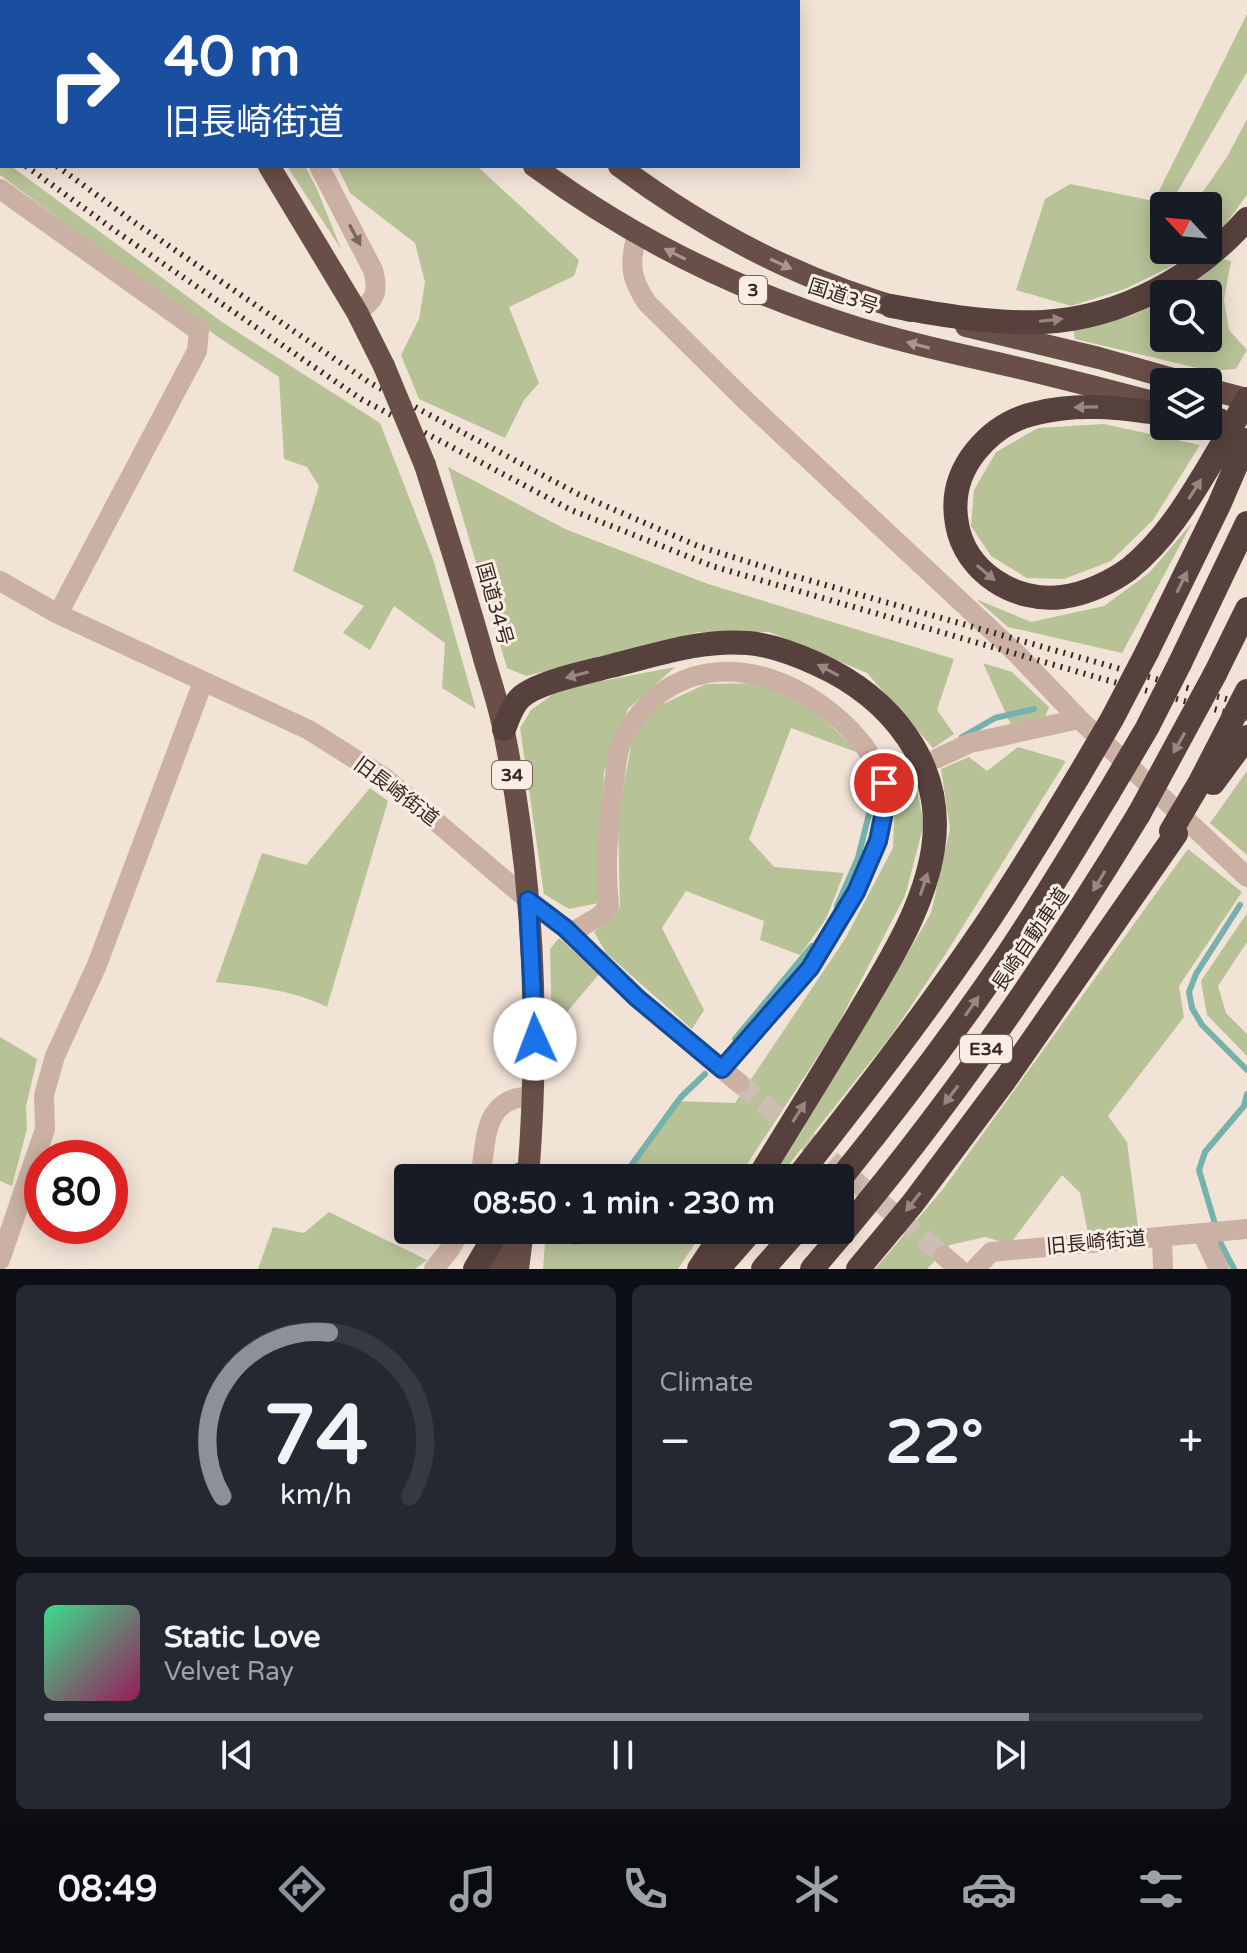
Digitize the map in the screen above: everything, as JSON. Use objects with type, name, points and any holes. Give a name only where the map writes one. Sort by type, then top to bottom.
[{"type":"highway","name":"国道34号","points":[[270,168],[357,312],[384,366],[425,465],[463,582],[504,729],[517,804],[528,900],[535,1039],[533,1096],[523,1164]]},
{"type":"highway","name":"国道3号","points":[[537,168],[637,235],[739,285],[795,307],[859,329],[1150,401]]},
{"type":"highway","name":"国道3号","points":[[622,168],[756,252],[812,278],[891,306],[1150,372]]},
{"type":"highway","points":[[891,306],[978,320],[1013,322],[1045,322],[1105,311],[1133,301],[1189,271],[1247,219]]},
{"type":"highway","points":[[808,1164],[871,1085],[989,920],[1112,719],[1147,652],[1236,448],[1247,399],[1222,393]]},
{"type":"highway","points":[[1150,412],[1116,407],[1056,409],[1015,420],[997,430],[971,457],[956,494],[958,531],[977,566],[1007,588],[1041,597],[1073,594],[1106,583],[1146,554],[1194,492],[1236,448]]},
{"type":"highway","points":[[1222,421],[1247,427]]},
{"type":"highway","name":"長崎自動車道","points":[[852,1164],[932,1061],[1009,953],[1108,794],[1147,728],[1247,523]]},
{"type":"highway","name":"長崎自動車道","points":[[812,1269],[920,1138],[1039,974],[1139,814],[1247,609]]},
{"type":"highway","points":[[504,729],[511,710],[521,697],[532,690],[567,677],[697,645],[725,642],[750,643],[802,657],[867,693],[905,731],[928,778],[933,802],[936,826],[927,876],[880,977],[766,1164]]},
{"type":"highway","points":[[1174,833],[1247,691]]},
{"type":"highway","points":[[858,1269],[913,1203],[1005,1080],[1174,833],[1247,737]]},
{"type":"highway","points":[[475,1269],[490,1244]]},
{"type":"highway","points":[[499,1269],[504,1244]]},
{"type":"highway","points":[[518,1269],[521,1244]]},
{"type":"highway","points":[[699,1269],[716,1244]]},
{"type":"highway","points":[[718,1269],[740,1244]]},
{"type":"highway","points":[[763,1269],[785,1244]]},
{"type":"street","points":[[320,168],[377,282],[376,295],[357,312]]},
{"type":"street","points":[[0,189],[199,331],[197,351],[58,614]]},
{"type":"street","points":[[637,235],[632,273],[647,303],[1247,877]]},
{"type":"street","name":"旧長崎街道","points":[[0,581],[58,614],[309,730],[385,778],[571,933],[637,998],[739,1083]]},
{"type":"street","points":[[571,933],[601,915],[609,905],[606,853],[620,746],[655,696],[677,682],[709,672],[743,672],[775,679],[830,712],[862,742],[884,783],[885,807],[878,841],[856,892],[810,968],[722,1069]]},
{"type":"street","points":[[0,1260],[45,1129],[44,1095],[55,1056],[97,965],[203,682]]},
{"type":"street","points":[[938,758],[970,743],[1079,719]]},
{"type":"street","points":[[884,783],[905,771]]},
{"type":"street","points":[[482,1164],[488,1127],[497,1110],[511,1100],[533,1096]]},
{"type":"street","name":"旧長崎街道","points":[[975,1269],[991,1252],[1238,1230]]},
{"type":"street","points":[[1202,1233],[1219,1269]]},
{"type":"street","points":[[1162,1237],[1163,1269]]},
{"type":"street","points":[[434,1269],[453,1244]]},
{"type":"green space","points":[[1247,14],[1247,72],[1177,192],[1158,192]]},
{"type":"green space","points":[[1247,119],[1247,195],[1222,229],[1222,192],[1203,192],[1227,157]]},
{"type":"green space","points":[[0,168],[14,168],[222,322],[380,423],[433,559],[476,709],[442,688],[445,643],[394,606],[370,650],[343,633],[364,606],[293,571],[319,486],[307,467],[284,459],[279,377],[215,335],[0,175]]},
{"type":"green space","points":[[288,168],[306,168],[341,249]]},
{"type":"green space","points":[[338,168],[479,168],[579,260],[574,276],[509,307],[539,383],[524,400],[505,438],[419,399],[401,355],[419,319],[425,282],[415,243],[350,193]]},
{"type":"green space","points":[[1070,184],[1150,200],[1150,264],[1175,264],[1125,289],[1071,306],[1016,290],[1045,199]]},
{"type":"green space","points":[[1222,260],[1231,261],[1224,300],[1229,330],[1247,350],[1236,369],[1197,368],[1075,339],[1073,328],[1131,316],[1150,306],[1150,352],[1222,352],[1222,280],[1195,280],[1216,264],[1222,264]]},
{"type":"green space","points":[[1104,424],[1150,434],[1150,440],[1177,440],[1200,445],[1153,520],[1111,561],[1064,579],[1027,578],[991,556],[971,526],[974,490],[996,452],[1038,428]]},
{"type":"green space","points":[[448,467],[565,529],[708,584],[954,659],[937,710],[954,734],[933,748],[867,673],[769,632],[699,632],[526,676],[507,668]]},
{"type":"green space","points":[[1192,523],[1122,653],[1008,627],[976,599],[1031,622],[1104,606],[1149,573]]},
{"type":"green space","points":[[983,663],[1012,672],[1049,707],[1044,720],[1011,725]]},
{"type":"green space","points":[[675,667],[628,709],[604,772],[599,903],[569,909],[544,894],[520,728],[531,710],[560,689]]},
{"type":"green space","points":[[763,683],[811,707],[859,753],[791,728],[749,839],[774,867],[844,873],[826,919],[800,955],[760,940],[764,921],[686,891],[662,928],[704,1010],[692,1029],[606,953],[594,932],[620,907],[618,817],[632,741],[652,709],[706,684]]},
{"type":"green space","points":[[1018,747],[1066,761],[891,1036],[789,1164],[778,1164],[872,1015],[931,913],[950,829],[941,769],[969,757],[987,771]]},
{"type":"green space","points":[[1247,771],[1247,855],[1210,823]]},
{"type":"green space","points":[[914,775],[924,824],[905,896],[835,1030],[747,1164],[629,1164],[674,1101],[735,1103],[845,939],[893,848],[895,804]]},
{"type":"green space","points":[[370,788],[388,801],[327,1007],[287,993],[216,982],[262,853],[306,865]]},
{"type":"green space","points":[[1188,849],[1242,892],[1179,986],[1184,1017],[1108,1116],[1127,1142],[1138,1226],[1088,1233],[1080,1193],[1062,1175],[1010,1244],[985,1237],[950,1245],[927,1269],[875,1269],[943,1189]]},
{"type":"green space","points":[[1247,913],[1247,942],[1218,986],[1226,1013],[1247,1034],[1247,1056],[1207,1015],[1201,981]]},
{"type":"green space","points":[[559,938],[599,974],[552,1030],[550,949]]},
{"type":"green space","points":[[0,1037],[37,1059],[26,1107],[27,1129],[12,1186],[0,1181]]},
{"type":"green space","points":[[329,1212],[427,1260],[415,1269],[258,1269],[273,1227],[304,1233]]},
{"type":"green space","points":[[545,1244],[695,1244],[678,1269],[543,1269]]},
{"type":"waterway","points":[[962,737],[995,718],[1034,709]]},
{"type":"waterway","points":[[837,906],[858,858],[872,802]]},
{"type":"waterway","points":[[1240,905],[1196,974],[1189,992],[1192,1008],[1202,1025],[1247,1070]]},
{"type":"waterway","points":[[735,1039],[812,946]]},
{"type":"waterway","points":[[632,1164],[681,1097],[705,1074]]},
{"type":"waterway","points":[[1234,1269],[1221,1244],[1199,1170],[1205,1152],[1244,1106],[1247,1094]]},
{"type":"tunnel","points":[[739,1083],[944,1256]]},
{"type":"railway","points":[[29,168],[361,399],[571,510],[712,566],[1247,718]]},
{"type":"railway","points":[[60,168],[370,383],[578,494],[698,546],[1247,705]]},
{"type":"route","points":[[535,1039],[528,900],[565,928],[637,998],[722,1069],[810,968],[856,892],[878,841],[885,807],[884,783]]}]
